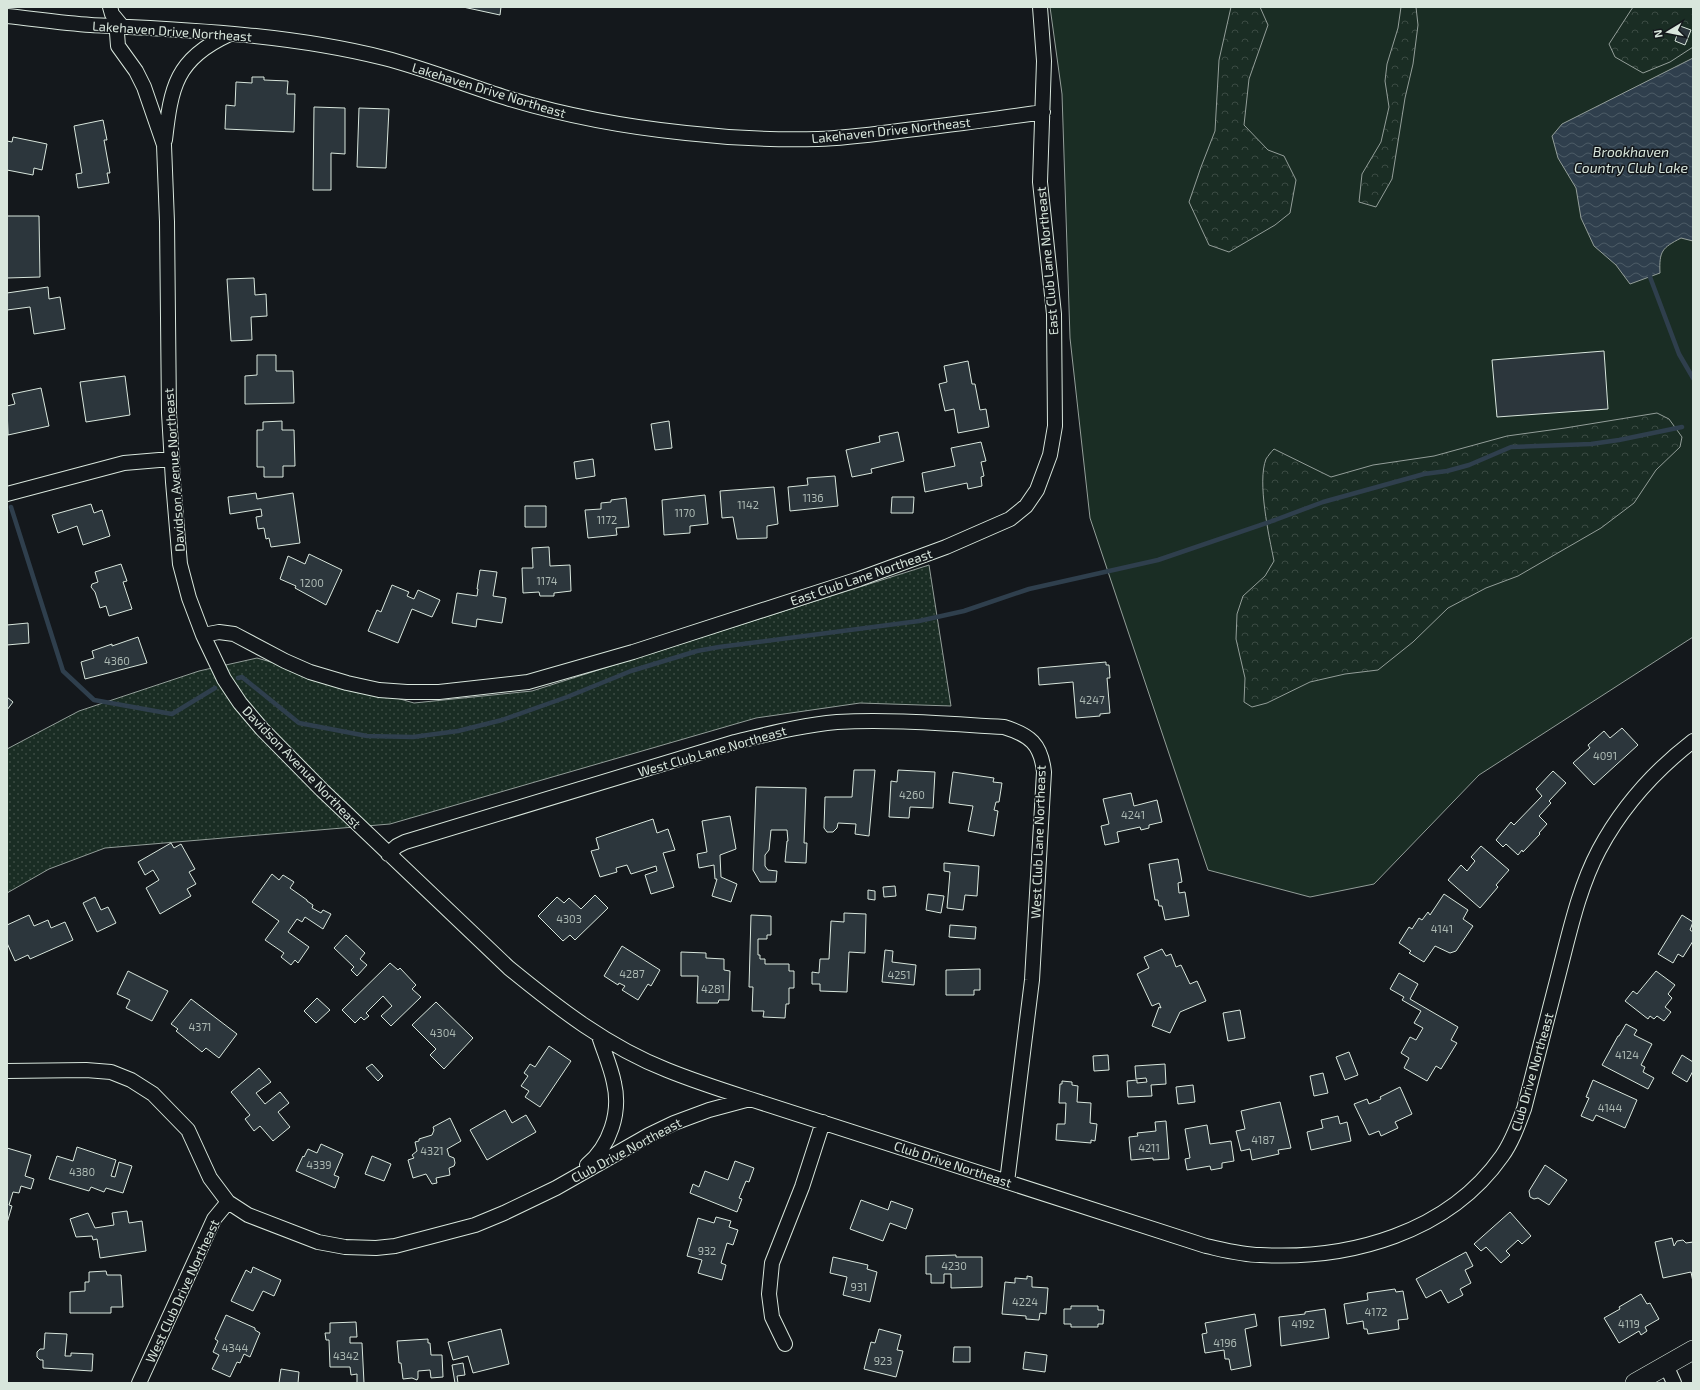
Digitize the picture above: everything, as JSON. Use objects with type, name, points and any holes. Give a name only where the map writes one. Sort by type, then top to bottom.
[{"type":"main road","points":[[1635,1383],[1693,1350]]},
{"type":"street","points":[[110,7],[112,14],[121,26],[116,33],[118,46]]},
{"type":"street","name":"East Club Lane Northeast","points":[[203,635],[219,632],[234,634],[285,661],[310,672],[347,683],[379,690],[439,692],[528,682],[633,652],[852,581],[946,547],[1010,519],[1026,506],[1037,490],[1050,455],[1055,426],[1054,314],[1040,182],[1044,61],[1040,7]]},
{"type":"street","name":"Lakehaven Drive Northeast","points":[[7,16],[90,25],[230,34],[298,42],[385,58],[477,89],[551,110],[617,124],[687,133],[783,139],[818,139],[899,131],[1043,112]]},
{"type":"street","name":"Davidson Avenue Northeast","points":[[90,25],[118,46],[136,71],[152,106],[164,145]]},
{"type":"street","name":"Davidson Avenue Northeast","points":[[230,34],[210,43],[197,53],[184,69],[170,102],[164,145],[167,222],[168,413],[180,564],[189,598],[203,635],[224,679],[240,703],[262,729],[318,787],[510,968],[542,996],[600,1036],[633,1054],[667,1070],[750,1099]]},
{"type":"street","points":[[7,494],[124,463],[171,459]]},
{"type":"street","name":"West Club Lane Northeast","points":[[388,854],[397,846],[405,842],[735,742],[784,730],[835,722],[887,720],[1004,727],[1020,732],[1030,739],[1037,748],[1042,760],[1044,772],[1032,980],[1007,1182]]},
{"type":"street","name":"Club Drive Northeast","points":[[7,1071],[86,1070],[112,1072],[131,1080],[154,1094],[188,1130],[210,1178],[228,1202],[248,1215],[318,1242],[345,1248],[376,1248],[395,1246],[475,1225],[535,1198],[649,1135],[674,1123],[709,1110],[750,1099],[1206,1246],[1259,1256],[1308,1255],[1371,1244],[1406,1233],[1438,1216],[1461,1199],[1488,1174],[1503,1155],[1515,1134],[1524,1109],[1578,899],[1598,851],[1626,807],[1648,780],[1668,760],[1693,741]]},
{"type":"street","points":[[574,1177],[590,1163],[600,1150],[610,1132],[615,1116],[615,1084],[600,1036]]},
{"type":"street","points":[[785,1344],[772,1317],[769,1294],[772,1263],[802,1187],[823,1122]]},
{"type":"street","name":"West Club Drive Northeast","points":[[139,1383],[214,1219],[218,1212],[228,1202]]},
{"type":"street","points":[[1666,1365],[1674,1383]]},
{"type":"green space","points":[[1050,7],[1693,7],[1693,637],[1479,775],[1374,884],[1310,897],[1208,870],[1090,518],[1070,338],[1062,94]]},
{"type":"green space","points":[[1231,7],[1260,7],[1268,25],[1249,79],[1244,125],[1268,150],[1284,156],[1296,180],[1290,213],[1275,225],[1229,252],[1209,245],[1189,202],[1215,131],[1219,60]]},
{"type":"green space","points":[[1401,7],[1416,7],[1418,25],[1413,64],[1405,98],[1392,179],[1376,207],[1359,202],[1362,174],[1381,142],[1389,107],[1385,81],[1387,64],[1398,28]]},
{"type":"green space","points":[[1633,7],[1693,7],[1693,47],[1670,62],[1643,73],[1615,57],[1609,44]]},
{"type":"green space","points":[[1657,413],[1669,419],[1682,437],[1680,447],[1656,470],[1634,503],[1601,528],[1518,576],[1486,588],[1448,608],[1413,642],[1378,670],[1345,674],[1310,682],[1267,703],[1252,707],[1244,702],[1245,678],[1236,639],[1237,614],[1243,596],[1265,576],[1274,561],[1263,495],[1263,481],[1266,459],[1274,449],[1331,477],[1373,465],[1434,456],[1507,436]]},
{"type":"green space","points":[[929,565],[951,706],[860,703],[756,718],[390,824],[105,848],[49,869],[7,893],[7,749],[79,711],[199,671],[257,658],[414,703],[532,691]]},
{"type":"water","name":"Brookhaven Country Club Lake","points":[[1693,58],[1693,241],[1681,238],[1670,245],[1661,255],[1660,273],[1630,284],[1616,265],[1594,246],[1581,218],[1576,188],[1558,158],[1552,136],[1562,124]]},
{"type":"building","points":[[463,7],[501,7],[500,15]]},
{"type":"building","points":[[1680,26],[1691,30],[1685,45],[1675,41]]},
{"type":"building","points":[[252,77],[264,77],[264,80],[288,81],[287,94],[295,94],[294,132],[225,129],[226,105],[235,106],[236,82],[252,83]]},
{"type":"building","points":[[314,107],[345,108],[345,154],[331,153],[331,190],[313,190]]},
{"type":"building","points":[[359,108],[389,109],[386,168],[357,167]]},
{"type":"building","points":[[103,120],[107,140],[104,140],[110,173],[107,173],[109,183],[78,188],[76,174],[82,173],[74,126]]},
{"type":"building","points":[[13,137],[47,144],[42,170],[34,168],[33,175],[7,170],[7,141],[12,142]]},
{"type":"building","points":[[7,216],[39,216],[40,277],[7,278]]},
{"type":"building","points":[[254,278],[255,295],[266,294],[267,316],[251,317],[252,340],[231,341],[227,279]]},
{"type":"building","points":[[48,287],[49,299],[60,297],[65,329],[34,334],[30,307],[7,310],[7,293]]},
{"type":"building","points":[[1604,351],[1608,409],[1497,417],[1492,360]]},
{"type":"building","points":[[257,355],[276,355],[276,371],[293,371],[294,403],[245,404],[245,376],[257,375]]},
{"type":"building","points":[[968,361],[972,384],[975,384],[980,410],[986,409],[989,427],[958,433],[954,409],[945,411],[939,384],[947,382],[944,366]]},
{"type":"building","points":[[125,376],[130,415],[86,422],[80,382]]},
{"type":"building","points":[[41,388],[49,426],[8,435],[7,406],[15,404],[12,394]]},
{"type":"building","points":[[282,421],[282,430],[294,430],[295,466],[283,466],[283,477],[264,477],[264,467],[257,467],[257,430],[263,430],[263,422]]},
{"type":"building","points":[[669,421],[672,448],[655,450],[651,424]]},
{"type":"building","points":[[898,432],[904,461],[871,469],[872,473],[852,477],[846,450],[880,442],[879,436]]},
{"type":"building","points":[[981,442],[986,461],[981,462],[984,476],[981,477],[982,486],[968,489],[967,483],[925,492],[922,473],[955,466],[951,448]]},
{"type":"building","points":[[593,459],[595,476],[576,479],[574,462]]},
{"type":"building","points":[[835,476],[838,506],[790,511],[788,487],[808,485],[807,478]]},
{"type":"building","points":[[774,487],[778,524],[767,526],[767,538],[737,539],[733,517],[722,518],[720,491]]},
{"type":"building","points":[[256,493],[257,499],[293,493],[300,543],[271,547],[269,538],[266,539],[264,528],[258,529],[256,517],[262,516],[261,509],[230,514],[228,497]]},
{"type":"building","points":[[705,495],[708,524],[690,526],[690,533],[664,535],[662,500]]},
{"type":"building","points":[[892,497],[914,497],[913,513],[891,513]]},
{"type":"building","points":[[626,498],[629,527],[616,528],[617,535],[588,538],[585,510],[601,509],[601,503]]},
{"type":"building","points":[[91,504],[94,513],[102,510],[110,536],[83,545],[77,526],[58,533],[52,515]]},
{"type":"building","points":[[525,506],[546,506],[546,527],[525,527]]},
{"type":"building","points":[[549,547],[550,566],[570,565],[571,591],[554,593],[554,596],[540,596],[539,592],[523,593],[522,568],[533,568],[532,548]]},
{"type":"building","points":[[309,554],[342,570],[326,605],[295,588],[296,586],[280,579],[288,556],[305,564]]},
{"type":"building","points":[[121,564],[127,581],[123,582],[132,609],[109,616],[106,606],[100,608],[95,592],[91,587],[92,584],[98,582],[95,572]]},
{"type":"building","points":[[480,570],[497,572],[493,596],[506,598],[502,623],[477,619],[476,627],[452,623],[457,593],[477,596]]},
{"type":"building","points":[[392,585],[409,592],[407,596],[414,599],[418,590],[440,600],[432,617],[412,609],[398,643],[368,631],[377,610],[381,612]]},
{"type":"building","points":[[28,623],[29,643],[7,645],[7,625]]},
{"type":"building","points":[[138,637],[147,663],[85,679],[81,662],[94,658],[92,651]]},
{"type":"building","points":[[1106,662],[1106,665],[1109,665],[1110,678],[1107,678],[1110,713],[1100,714],[1100,716],[1076,718],[1073,682],[1039,685],[1038,668]]},
{"type":"building","points":[[7,697],[13,702],[7,710]]},
{"type":"building","points":[[1622,728],[1638,745],[1594,785],[1573,763],[1590,748],[1588,745],[1604,731],[1610,738]]},
{"type":"building","points":[[854,770],[875,770],[869,836],[855,834],[856,824],[838,823],[837,828],[833,832],[827,832],[824,828],[825,797],[852,797]]},
{"type":"building","points":[[898,770],[935,772],[933,808],[910,807],[909,818],[889,817],[891,781],[897,782]]},
{"type":"building","points":[[1553,771],[1566,783],[1549,801],[1551,803],[1539,816],[1547,824],[1539,833],[1540,834],[1523,852],[1522,850],[1518,855],[1506,844],[1503,847],[1496,840],[1511,822],[1514,825],[1542,796],[1536,789]]},
{"type":"building","points":[[953,772],[994,778],[993,782],[1002,783],[999,802],[996,802],[994,810],[998,811],[994,836],[968,831],[973,806],[949,803]]},
{"type":"building","points":[[756,787],[806,788],[804,843],[807,843],[806,863],[785,862],[788,841],[787,830],[771,830],[769,850],[765,855],[765,866],[768,870],[777,871],[776,882],[760,882],[753,870]]},
{"type":"building","points":[[1131,793],[1134,806],[1157,800],[1162,822],[1149,825],[1149,828],[1141,830],[1140,827],[1117,832],[1119,842],[1105,845],[1101,826],[1109,824],[1103,799]]},
{"type":"building","points":[[730,816],[736,849],[720,855],[721,877],[737,884],[731,902],[712,896],[717,879],[715,879],[714,865],[699,868],[697,854],[707,852],[702,821]]},
{"type":"building","points":[[653,819],[657,833],[668,829],[675,850],[663,853],[674,887],[651,894],[645,875],[657,871],[656,866],[631,874],[627,865],[616,868],[617,872],[600,877],[591,851],[599,849],[596,838]]},
{"type":"building","points":[[171,843],[174,848],[181,844],[195,869],[189,872],[196,884],[187,889],[191,896],[160,914],[146,888],[159,880],[153,870],[145,875],[138,862]]},
{"type":"building","points":[[1481,846],[1509,870],[1496,885],[1498,887],[1480,908],[1448,880],[1461,865],[1467,871],[1475,861],[1471,857]]},
{"type":"building","points":[[1178,859],[1182,882],[1178,883],[1179,893],[1185,892],[1189,916],[1165,920],[1162,906],[1159,906],[1158,900],[1155,900],[1149,864]]},
{"type":"building","points":[[944,863],[979,866],[977,896],[965,895],[963,910],[947,908],[950,872],[944,871]]},
{"type":"building","points":[[272,874],[279,880],[283,875],[294,882],[290,888],[313,905],[312,908],[321,913],[323,910],[331,914],[323,929],[305,917],[302,922],[297,919],[288,932],[309,947],[298,963],[295,960],[291,965],[281,957],[284,953],[265,940],[279,921],[252,902]]},
{"type":"building","points":[[895,886],[896,896],[884,897],[883,887]]},
{"type":"building","points":[[868,890],[875,891],[875,900],[868,899]]},
{"type":"building","points":[[928,894],[944,896],[941,913],[926,910]]},
{"type":"building","points":[[1444,894],[1468,910],[1463,919],[1473,926],[1456,951],[1450,953],[1435,946],[1424,962],[1409,953],[1411,951],[1399,943],[1409,927],[1412,929],[1419,918],[1422,920],[1428,912],[1430,915]]},
{"type":"building","points":[[595,895],[608,908],[575,940],[570,935],[563,941],[538,916],[557,897],[564,903],[569,898],[581,909]]},
{"type":"building","points":[[95,897],[101,910],[108,907],[116,923],[97,932],[83,903]]},
{"type":"building","points":[[844,913],[866,914],[865,953],[849,952],[847,992],[820,991],[820,984],[812,984],[812,972],[819,973],[820,959],[829,959],[831,921],[844,922]]},
{"type":"building","points":[[29,915],[34,926],[48,920],[51,928],[65,922],[73,940],[30,959],[28,955],[15,961],[7,943],[7,925]]},
{"type":"building","points":[[751,915],[771,916],[771,935],[767,935],[767,939],[758,939],[758,955],[760,955],[760,959],[765,959],[765,964],[789,964],[789,971],[794,971],[794,988],[789,988],[789,1004],[786,1004],[785,1018],[763,1017],[764,1011],[752,1011],[753,987],[749,987]]},
{"type":"building","points":[[1682,915],[1693,922],[1690,930],[1693,932],[1693,941],[1683,957],[1678,954],[1673,963],[1658,954]]},
{"type":"building","points":[[950,925],[976,927],[975,939],[949,937]]},
{"type":"building","points":[[346,935],[365,953],[360,959],[367,965],[357,976],[351,970],[354,967],[334,948]]},
{"type":"building","points":[[622,946],[660,970],[651,986],[648,984],[638,1000],[622,990],[625,986],[619,983],[618,985],[604,976]]},
{"type":"building","points":[[1162,949],[1166,956],[1171,954],[1176,967],[1181,965],[1190,984],[1197,981],[1206,1001],[1180,1012],[1170,1033],[1152,1026],[1159,1007],[1161,1008],[1159,1003],[1152,1006],[1137,974],[1149,968],[1144,957]]},
{"type":"building","points":[[885,950],[893,951],[892,962],[916,965],[914,985],[882,982]]},
{"type":"building","points":[[681,952],[706,953],[706,958],[724,959],[724,970],[730,971],[729,1000],[719,1000],[718,1003],[697,1003],[698,976],[681,976]]},
{"type":"building","points":[[390,963],[398,970],[400,968],[416,985],[412,989],[421,997],[391,1026],[381,1016],[392,1006],[383,996],[366,1013],[369,1016],[364,1020],[361,1017],[355,1023],[342,1010]]},
{"type":"building","points":[[980,969],[980,990],[974,990],[974,995],[946,995],[946,970]]},
{"type":"building","points":[[128,971],[168,991],[152,1021],[126,1008],[130,1000],[117,994]]},
{"type":"building","points":[[1656,971],[1675,985],[1668,994],[1672,998],[1665,1007],[1671,1012],[1664,1021],[1657,1016],[1654,1019],[1650,1016],[1648,1019],[1625,1001],[1633,991],[1637,994]]},
{"type":"building","points":[[1399,973],[1418,984],[1410,999],[1458,1027],[1451,1040],[1457,1043],[1441,1069],[1436,1066],[1427,1081],[1404,1068],[1409,1058],[1401,1053],[1410,1037],[1416,1040],[1423,1028],[1414,1023],[1421,1011],[1402,1000],[1404,997],[1390,989]]},
{"type":"building","points":[[317,998],[330,1010],[316,1023],[304,1011]]},
{"type":"building","points":[[191,999],[237,1034],[219,1058],[206,1048],[202,1052],[176,1031],[178,1029],[171,1024]]},
{"type":"building","points":[[436,1002],[473,1038],[444,1069],[430,1055],[436,1049],[412,1025]]},
{"type":"building","points":[[1240,1010],[1245,1038],[1228,1041],[1223,1013]]},
{"type":"building","points":[[1626,1024],[1637,1030],[1634,1035],[1652,1044],[1641,1065],[1645,1067],[1643,1072],[1654,1078],[1648,1089],[1602,1065]]},
{"type":"building","points":[[549,1046],[571,1061],[540,1107],[525,1097],[529,1091],[521,1086],[528,1076],[524,1073],[530,1064],[535,1067]]},
{"type":"building","points":[[1349,1052],[1358,1075],[1345,1080],[1336,1057]]},
{"type":"building","points":[[1108,1055],[1109,1070],[1094,1071],[1093,1056]]},
{"type":"building","points":[[1682,1055],[1693,1062],[1693,1071],[1687,1082],[1672,1073]]},
{"type":"building","points":[[372,1064],[383,1076],[378,1081],[366,1068]]},
{"type":"building","points":[[1165,1064],[1166,1084],[1151,1085],[1152,1096],[1128,1097],[1127,1081],[1137,1080],[1137,1083],[1147,1082],[1146,1078],[1136,1079],[1135,1066]]},
{"type":"building","points":[[259,1068],[271,1082],[256,1093],[265,1104],[280,1092],[289,1103],[278,1112],[290,1127],[273,1141],[260,1126],[254,1131],[245,1119],[250,1115],[231,1092]]},
{"type":"building","points":[[1323,1073],[1328,1093],[1314,1096],[1310,1076]]},
{"type":"building","points":[[1593,1080],[1637,1100],[1625,1128],[1596,1115],[1593,1121],[1581,1116],[1589,1098],[1586,1097]]},
{"type":"building","points":[[1062,1081],[1072,1082],[1072,1085],[1078,1086],[1077,1102],[1091,1103],[1090,1123],[1097,1124],[1095,1141],[1091,1140],[1091,1143],[1056,1140],[1057,1124],[1065,1124],[1066,1103],[1059,1103],[1060,1084],[1062,1084]]},
{"type":"building","points":[[1193,1085],[1195,1102],[1178,1104],[1176,1087]]},
{"type":"building","points":[[1400,1087],[1412,1114],[1395,1122],[1398,1128],[1381,1136],[1379,1131],[1369,1135],[1354,1104],[1367,1099],[1369,1104],[1381,1099],[1380,1097]]},
{"type":"building","points":[[1280,1102],[1291,1148],[1278,1150],[1279,1154],[1252,1160],[1250,1149],[1241,1151],[1236,1131],[1245,1129],[1241,1111]]},
{"type":"building","points":[[505,1110],[512,1123],[526,1115],[536,1132],[487,1160],[470,1130]]},
{"type":"building","points":[[1338,1116],[1340,1124],[1347,1122],[1351,1141],[1311,1150],[1307,1132],[1323,1128],[1321,1120]]},
{"type":"building","points":[[450,1118],[461,1141],[447,1149],[449,1156],[454,1158],[455,1163],[454,1166],[449,1168],[450,1175],[436,1178],[437,1183],[432,1184],[426,1174],[413,1178],[408,1160],[414,1158],[412,1155],[417,1151],[415,1142],[419,1141],[419,1139],[432,1135],[434,1130],[433,1127]]},
{"type":"building","points":[[1166,1121],[1169,1159],[1153,1160],[1153,1158],[1131,1160],[1129,1137],[1138,1136],[1137,1133],[1156,1131],[1155,1122]]},
{"type":"building","points":[[1207,1125],[1210,1144],[1231,1141],[1234,1161],[1222,1163],[1222,1168],[1211,1170],[1210,1166],[1187,1170],[1185,1159],[1190,1158],[1185,1129]]},
{"type":"building","points":[[321,1144],[343,1154],[334,1175],[339,1177],[335,1188],[296,1171],[308,1149],[317,1153]]},
{"type":"building","points":[[77,1147],[116,1160],[111,1176],[115,1177],[119,1162],[132,1166],[123,1193],[106,1188],[104,1192],[91,1187],[89,1191],[49,1179],[57,1156],[73,1161]]},
{"type":"building","points":[[7,1148],[31,1155],[25,1176],[34,1179],[31,1189],[21,1186],[19,1193],[13,1192],[9,1205],[12,1206],[7,1223]]},
{"type":"building","points":[[372,1156],[391,1164],[384,1181],[365,1174]]},
{"type":"building","points":[[735,1161],[754,1168],[749,1182],[746,1181],[739,1198],[742,1199],[737,1212],[690,1193],[693,1184],[699,1187],[705,1171],[728,1180]]},
{"type":"building","points":[[1545,1165],[1567,1180],[1549,1205],[1538,1198],[1534,1199],[1530,1197],[1529,1191]]},
{"type":"building","points":[[861,1200],[888,1210],[891,1201],[913,1209],[906,1229],[890,1223],[883,1241],[850,1229]]},
{"type":"building","points":[[127,1211],[129,1223],[142,1221],[146,1251],[100,1258],[97,1239],[93,1240],[92,1236],[76,1237],[70,1219],[88,1213],[95,1228],[114,1225],[112,1213]]},
{"type":"building","points":[[1510,1212],[1531,1236],[1522,1244],[1518,1240],[1506,1251],[1510,1255],[1501,1263],[1486,1247],[1481,1251],[1474,1244]]},
{"type":"building","points":[[716,1217],[731,1221],[729,1227],[738,1230],[733,1245],[727,1243],[721,1263],[726,1265],[722,1280],[698,1273],[702,1260],[687,1256],[698,1218],[714,1223]]},
{"type":"building","points":[[1672,1238],[1674,1246],[1677,1241],[1683,1240],[1686,1243],[1693,1242],[1693,1282],[1691,1272],[1663,1278],[1655,1242]]},
{"type":"building","points":[[1466,1252],[1473,1266],[1465,1270],[1471,1283],[1460,1289],[1463,1295],[1448,1303],[1441,1290],[1426,1298],[1416,1279]]},
{"type":"building","points":[[956,1255],[956,1257],[982,1257],[982,1287],[951,1288],[951,1274],[944,1274],[944,1283],[931,1283],[931,1274],[926,1274],[926,1256]]},
{"type":"building","points":[[833,1257],[868,1265],[867,1269],[877,1272],[870,1302],[843,1295],[847,1277],[830,1273]]},
{"type":"building","points":[[253,1267],[281,1280],[274,1296],[263,1291],[253,1311],[231,1301],[246,1270],[251,1273]]},
{"type":"building","points":[[106,1271],[107,1275],[121,1275],[123,1307],[111,1307],[111,1313],[70,1313],[70,1292],[85,1291],[85,1282],[89,1282],[89,1272]]},
{"type":"building","points":[[1027,1276],[1032,1277],[1032,1287],[1048,1288],[1046,1314],[1040,1313],[1039,1320],[1026,1319],[1026,1316],[1002,1314],[1005,1282],[1015,1283],[1015,1278],[1027,1279]]},
{"type":"building","points":[[1395,1289],[1396,1292],[1403,1291],[1408,1319],[1398,1320],[1399,1329],[1368,1334],[1367,1329],[1364,1329],[1363,1321],[1347,1324],[1344,1304],[1368,1300],[1367,1293]]},
{"type":"building","points":[[1641,1294],[1647,1304],[1650,1303],[1659,1319],[1645,1327],[1647,1331],[1641,1335],[1639,1331],[1619,1343],[1604,1318]]},
{"type":"building","points":[[1071,1306],[1098,1306],[1098,1310],[1104,1310],[1103,1324],[1098,1324],[1098,1327],[1071,1327],[1071,1324],[1064,1324],[1064,1309],[1071,1309]]},
{"type":"building","points":[[1325,1309],[1329,1338],[1281,1346],[1279,1317],[1305,1314],[1305,1312]]},
{"type":"building","points":[[1255,1314],[1257,1326],[1245,1329],[1251,1366],[1231,1370],[1229,1359],[1225,1359],[1224,1350],[1205,1353],[1202,1334],[1207,1333],[1205,1323]]},
{"type":"building","points":[[226,1315],[255,1328],[255,1330],[260,1333],[250,1357],[244,1354],[240,1363],[237,1362],[230,1377],[212,1369],[219,1355],[213,1352],[218,1341],[215,1339]]},
{"type":"building","points":[[356,1322],[357,1337],[350,1337],[350,1343],[362,1343],[364,1383],[357,1383],[357,1374],[351,1375],[350,1367],[330,1367],[329,1340],[326,1340],[325,1333],[330,1333],[330,1323]]},
{"type":"building","points":[[501,1329],[509,1364],[473,1373],[468,1356],[453,1360],[448,1342]]},
{"type":"building","points":[[879,1329],[901,1335],[897,1350],[903,1351],[896,1377],[864,1369],[871,1342],[875,1343]]},
{"type":"building","points":[[45,1333],[67,1334],[65,1356],[71,1356],[71,1353],[93,1354],[92,1371],[43,1368],[43,1360],[40,1360],[37,1357],[37,1352],[40,1349],[44,1349]]},
{"type":"building","points":[[428,1339],[428,1343],[430,1343],[431,1355],[442,1355],[443,1377],[431,1378],[430,1370],[418,1371],[417,1380],[412,1378],[403,1379],[401,1363],[399,1363],[397,1341]]},
{"type":"building","points":[[954,1347],[970,1347],[970,1362],[953,1362]]},
{"type":"building","points":[[1025,1352],[1047,1355],[1045,1372],[1023,1369]]},
{"type":"building","points":[[463,1363],[465,1375],[457,1376],[458,1383],[455,1383],[452,1365]]},
{"type":"building","points":[[281,1369],[299,1372],[298,1383],[279,1383]]},
{"type":"waterway","points":[[1650,270],[1650,277],[1679,354],[1693,378]]},
{"type":"waterway","points":[[238,678],[242,677],[299,723],[367,736],[413,737],[458,731],[502,720],[567,697],[631,671],[697,651],[919,621],[964,611],[1029,589],[1158,560],[1323,502],[1424,474],[1447,471],[1469,465],[1511,447],[1591,444],[1619,440],[1682,427]]},
{"type":"waterway","points":[[11,507],[63,671],[94,700],[172,714],[215,688]]}]
